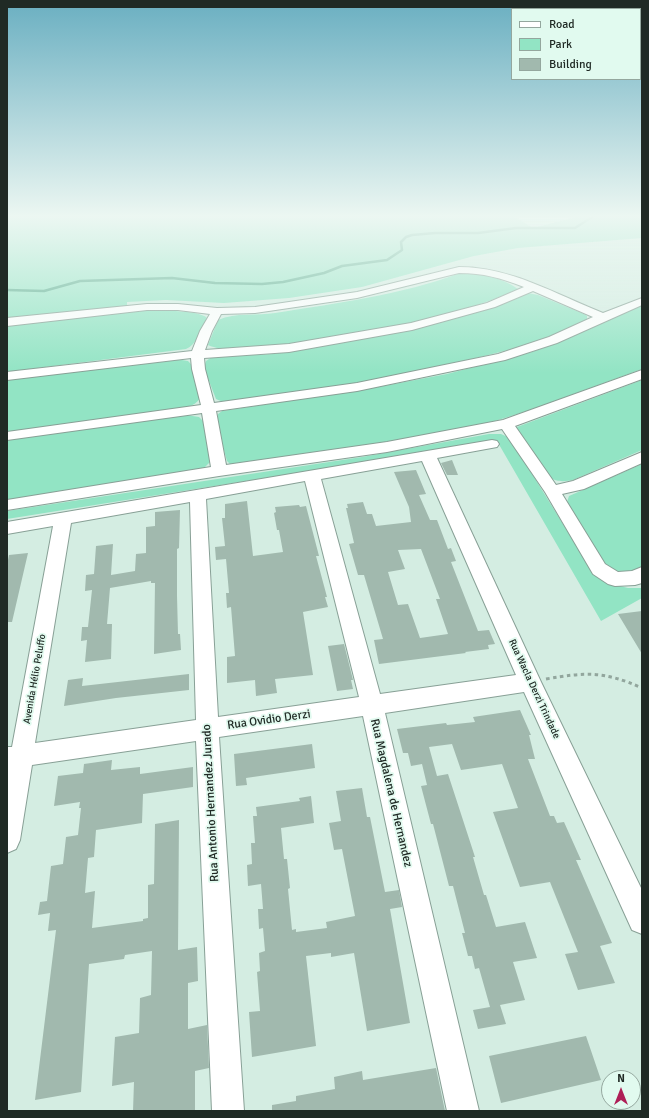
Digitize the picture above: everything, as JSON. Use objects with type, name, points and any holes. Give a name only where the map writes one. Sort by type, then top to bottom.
[{"type":"street","points":[[7,322],[147,307],[178,307],[218,311],[255,310],[357,295],[460,270],[479,270],[499,274],[604,317]]},
{"type":"street","points":[[7,376],[198,353],[260,351],[282,348],[412,326],[491,305],[533,287]]},
{"type":"street","points":[[7,436],[357,387],[451,368],[501,356],[553,340],[642,301]]},
{"type":"street","points":[[218,311],[211,320],[198,353],[197,361],[208,409],[219,471]]},
{"type":"street","points":[[7,505],[219,471],[387,447],[506,424],[642,374]]},
{"type":"street","points":[[506,424],[552,491],[599,569],[615,579],[635,578],[642,574]]},
{"type":"street","points":[[7,528],[492,444]]},
{"type":"street","name":"Rua Wacla Derzi Trindade","points":[[428,456],[530,682],[642,920]]},
{"type":"street","points":[[552,491],[578,485],[642,458]]},
{"type":"street","name":"Rua Magdalena de Hernandez","points":[[312,476],[372,705],[463,1111]]},
{"type":"street","name":"Rua Antonio Hernandez Jurado","points":[[198,495],[207,729],[228,1111]]},
{"type":"street","name":"Avenida Hélio Peluffo","points":[[7,840],[15,757],[63,519]]},
{"type":"street","name":"Rua Ovidio Derzi","points":[[15,757],[530,682]]},
{"type":"path","points":[[530,682],[588,672],[606,674],[625,680],[642,688]]},
{"type":"green space","points":[[7,269],[426,269],[362,287],[289,298],[224,303],[166,300],[127,302],[127,306],[7,319]]},
{"type":"green space","points":[[460,273],[490,276],[505,281],[518,289],[466,309],[384,329],[253,349],[228,349],[208,345],[218,320],[232,316],[268,314],[369,298],[438,281]]},
{"type":"green space","points":[[528,293],[538,295],[584,314],[587,316],[587,320],[551,337],[516,348],[472,359],[367,382],[223,402],[216,399],[204,368],[206,361],[212,357],[272,354],[411,329],[471,314]]},
{"type":"green space","points":[[642,304],[642,369],[530,410],[495,421],[399,441],[231,465],[227,461],[216,422],[218,414],[222,411],[373,388],[447,374],[531,352],[558,343]]},
{"type":"green space","points":[[151,310],[189,312],[203,315],[207,318],[196,340],[186,349],[7,372],[7,325]]},
{"type":"green space","points":[[176,359],[188,361],[191,364],[200,398],[196,403],[188,407],[7,432],[7,380]]},
{"type":"green space","points":[[642,380],[642,450],[573,480],[560,481],[550,477],[540,466],[518,431],[517,427]]},
{"type":"green space","points":[[186,415],[199,417],[203,421],[212,460],[204,468],[7,500],[7,440]]},
{"type":"green space","points":[[489,434],[501,434],[510,438],[590,568],[612,584],[628,588],[642,588],[642,598],[601,621],[497,441],[7,519],[7,511],[362,457]]},
{"type":"green space","points":[[642,464],[642,571],[632,574],[609,571],[567,502],[569,496]]},
{"type":"building","points":[[452,460],[458,475],[447,475],[441,463]]},
{"type":"building","points":[[416,470],[426,494],[419,495],[430,520],[437,520],[448,549],[451,548],[456,561],[451,562],[478,631],[489,630],[495,644],[488,645],[489,649],[379,664],[374,640],[383,639],[364,575],[358,575],[349,544],[354,543],[346,508],[348,508],[347,504],[363,502],[367,514],[372,514],[376,526],[411,522],[409,507],[394,472]],"holes":[[[421,549],[440,599],[436,599],[448,634],[420,638],[408,604],[398,605],[388,572],[405,569],[398,550]]]},
{"type":"building","points":[[247,501],[253,556],[283,552],[279,530],[277,530],[274,513],[276,512],[275,507],[299,505],[300,507],[306,506],[319,556],[316,556],[327,597],[325,597],[328,607],[303,612],[313,675],[275,679],[277,693],[256,696],[255,680],[227,683],[227,657],[235,656],[231,607],[227,608],[226,593],[229,593],[226,559],[216,560],[215,547],[225,546],[222,518],[225,518],[225,504]]},
{"type":"building","points":[[180,510],[179,548],[177,549],[177,596],[178,634],[180,634],[181,650],[154,654],[155,583],[151,583],[151,581],[110,588],[107,624],[112,624],[111,659],[85,662],[87,640],[81,641],[82,627],[88,627],[92,590],[85,591],[86,575],[94,574],[96,546],[113,544],[111,575],[135,571],[136,554],[146,553],[146,527],[155,526],[155,512]]},
{"type":"building","points":[[28,553],[12,622],[7,622],[7,565],[9,555]]},
{"type":"building","points":[[642,611],[642,654],[618,614]]},
{"type":"building","points":[[344,644],[353,680],[351,680],[353,689],[337,691],[328,646]]},
{"type":"building","points":[[189,674],[189,690],[116,698],[64,706],[68,680],[83,678],[82,686]]},
{"type":"building","points":[[520,710],[531,735],[529,735],[535,759],[528,759],[550,816],[554,816],[557,823],[564,822],[581,860],[576,860],[612,943],[600,946],[615,983],[578,990],[565,954],[578,952],[550,882],[520,887],[493,812],[518,808],[502,764],[461,770],[452,744],[429,747],[437,776],[448,774],[475,857],[473,857],[484,895],[486,895],[496,927],[525,922],[537,958],[513,962],[525,1000],[500,1005],[506,1024],[478,1029],[473,1010],[490,1007],[479,968],[475,969],[472,956],[468,956],[462,933],[465,933],[453,886],[449,886],[433,824],[431,824],[421,786],[427,785],[422,764],[411,766],[408,753],[403,753],[397,729],[446,723],[447,725],[475,722],[473,717]]},
{"type":"building","points":[[312,744],[315,768],[246,778],[247,785],[236,786],[234,754]]},
{"type":"building","points":[[112,760],[111,770],[140,767],[140,774],[193,767],[193,787],[143,794],[142,823],[96,830],[94,857],[88,858],[85,893],[95,891],[92,928],[143,921],[143,919],[148,918],[148,885],[154,884],[155,824],[179,820],[178,950],[197,947],[198,981],[188,983],[188,1029],[207,1025],[209,1068],[195,1071],[195,1111],[133,1111],[134,1082],[112,1086],[115,1037],[139,1033],[140,998],[151,995],[152,951],[125,955],[124,959],[89,964],[81,1092],[35,1100],[56,930],[48,931],[50,913],[38,915],[40,902],[47,901],[51,866],[63,864],[66,837],[78,835],[81,808],[79,808],[80,802],[54,806],[58,776],[83,773],[84,764]]},
{"type":"building","points":[[362,788],[367,817],[370,817],[385,892],[399,890],[402,907],[390,909],[410,1023],[367,1031],[354,953],[331,957],[331,953],[306,956],[316,1046],[252,1057],[249,1012],[260,1011],[257,972],[260,971],[259,953],[265,951],[263,928],[259,929],[258,909],[263,909],[261,884],[248,886],[247,865],[252,864],[251,843],[255,843],[253,816],[257,816],[256,807],[300,801],[299,798],[311,796],[314,823],[281,828],[284,859],[287,859],[292,930],[296,929],[296,932],[327,928],[326,922],[355,916],[342,849],[334,850],[329,823],[341,821],[336,791]]},
{"type":"building","points":[[586,1036],[601,1080],[501,1103],[489,1056]]},
{"type":"building","points":[[436,1068],[445,1111],[272,1111],[272,1105],[296,1101],[296,1096],[335,1089],[334,1077],[362,1071],[363,1080]]},
{"type":"waterway","points":[[7,290],[44,291],[80,281],[172,278],[215,283],[262,284],[283,282],[324,273],[334,269]]}]
